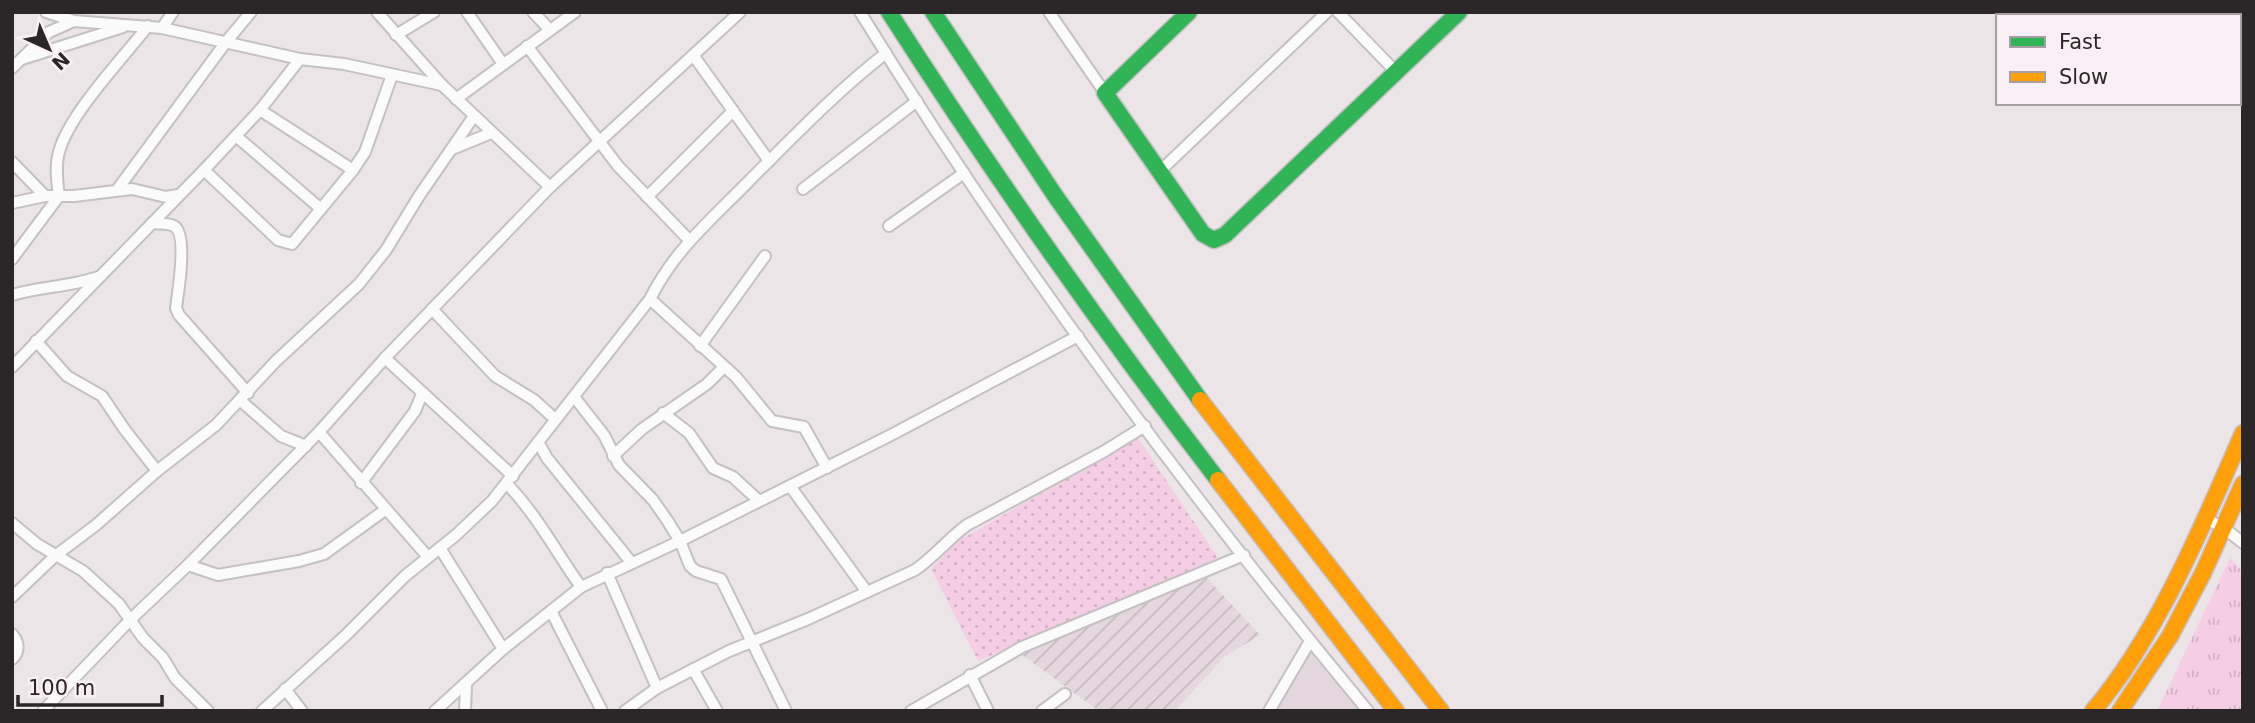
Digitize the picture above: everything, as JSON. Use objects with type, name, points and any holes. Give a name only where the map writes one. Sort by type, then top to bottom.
[{"type":"street","points":[[47,12],[74,22]]},
{"type":"street","points":[[162,28],[173,12]]},
{"type":"street","points":[[117,190],[251,12]]},
{"type":"street","points":[[377,12],[442,85],[550,187]]},
{"type":"street","points":[[396,35],[434,12]]},
{"type":"street","points":[[467,12],[503,64]]},
{"type":"street","points":[[533,12],[550,30]]},
{"type":"street","points":[[456,99],[575,12]]},
{"type":"street","points":[[43,711],[131,619],[306,446],[384,358],[550,187],[740,12]]},
{"type":"street","points":[[859,12],[964,173],[1078,336],[1310,641],[1368,711]]},
{"type":"street","points":[[889,12],[971,140],[1098,322],[1395,711]]},
{"type":"street","points":[[933,12],[1056,199],[1133,308],[1319,555],[1441,711]]},
{"type":"street","points":[[1049,12],[1209,240],[1218,240],[1460,12]]},
{"type":"street","points":[[1105,93],[1189,12]]},
{"type":"street","points":[[1160,172],[1327,12]]},
{"type":"street","points":[[1338,12],[1396,72]]},
{"type":"street","points":[[16,64],[49,32],[97,17],[442,85]]},
{"type":"street","points":[[16,64],[133,24]]},
{"type":"street","points":[[12,259],[59,196],[57,162],[60,148],[79,114],[148,26]]},
{"type":"street","points":[[527,46],[618,166],[689,240]]},
{"type":"street","points":[[262,711],[345,636],[390,590],[475,518],[510,480],[555,419],[575,398],[650,299],[659,281],[689,240],[829,101],[886,54]]},
{"type":"street","points":[[693,55],[769,161]]},
{"type":"street","points":[[12,367],[236,136],[300,58]]},
{"type":"street","points":[[204,170],[278,240],[292,244],[298,240],[365,152],[392,75]]},
{"type":"street","points":[[803,190],[917,101]]},
{"type":"street","points":[[260,110],[353,170]]},
{"type":"street","points":[[647,197],[733,111]]},
{"type":"street","points":[[12,597],[55,556],[208,432],[245,397],[276,361],[364,278],[386,250],[424,188],[474,117]]},
{"type":"street","points":[[452,149],[491,133]]},
{"type":"street","points":[[236,136],[321,209]]},
{"type":"street","points":[[12,162],[45,196]]},
{"type":"street","points":[[889,226],[964,173]]},
{"type":"street","points":[[12,203],[45,196],[132,189],[166,197],[178,195]]},
{"type":"street","points":[[152,223],[173,225],[177,230],[182,265],[176,308],[179,315],[245,397],[281,436],[306,446]]},
{"type":"street","points":[[699,346],[765,256]]},
{"type":"street","points":[[12,295],[41,287],[87,282],[104,275]]},
{"type":"street","points":[[650,299],[744,384],[772,421],[804,427],[827,468]]},
{"type":"street","points":[[432,309],[495,376],[534,400],[555,419]]},
{"type":"street","points":[[435,711],[503,649],[581,587],[827,468],[1078,336]]},
{"type":"street","points":[[36,341],[67,376],[102,396],[157,471]]},
{"type":"street","points":[[384,358],[453,419],[510,480],[581,587]]},
{"type":"street","points":[[613,456],[663,413],[707,384],[724,367]]},
{"type":"street","points":[[361,483],[415,411],[422,394]]},
{"type":"street","points":[[575,398],[604,435],[613,456],[653,500],[680,541],[690,566],[696,571],[721,579],[786,711]]},
{"type":"street","points":[[663,413],[689,433],[713,468],[733,477],[758,500]]},
{"type":"street","points":[[625,711],[657,688],[693,669],[915,570],[967,525],[1103,452],[1145,426]]},
{"type":"street","points":[[318,432],[428,556]]},
{"type":"street","points":[[2093,711],[2115,682],[2152,622],[2206,519],[2243,433]]},
{"type":"street","points":[[538,442],[547,458],[631,562]]},
{"type":"street","points":[[2120,711],[2170,636],[2243,484]]},
{"type":"street","points":[[790,486],[867,592]]},
{"type":"street","points":[[188,565],[218,575],[299,561],[324,554],[385,510]]},
{"type":"street","points":[[2206,519],[2224,528],[2243,543]]},
{"type":"street","points":[[12,523],[55,556],[83,571],[119,604],[143,638],[163,658],[175,678],[208,711]]},
{"type":"street","points":[[440,548],[503,649]]},
{"type":"street","points":[[911,711],[1022,646],[1244,555]]},
{"type":"street","points":[[607,573],[657,688]]},
{"type":"street","points":[[551,611],[603,711]]},
{"type":"street","points":[[12,634],[18,647],[16,656],[12,659]]},
{"type":"street","points":[[1269,711],[1310,641]]},
{"type":"street","points":[[693,669],[717,711]]},
{"type":"street","points":[[970,675],[988,711]]},
{"type":"street","points":[[465,711],[466,685]]},
{"type":"street","points":[[285,688],[302,711]]},
{"type":"street","points":[[1042,711],[1065,694]]},
{"type":"shaded area","points":[[1206,577],[1260,635],[1224,657],[1175,711],[1099,711],[1021,654]]},
{"type":"shaded area","points":[[1316,636],[1376,711],[1276,711]]},
{"type":"green space","points":[[1138,438],[1218,558],[978,661],[931,569],[955,543]]},
{"type":"green space","points":[[2230,558],[2243,572],[2243,711],[2157,711]]},
{"type":"traffic: fast","points":[[889,12],[1049,250],[1218,480]]},
{"type":"traffic: fast","points":[[933,12],[1056,197],[1200,400]]},
{"type":"traffic: fast","points":[[1189,12],[1105,93],[1203,234],[1214,240],[1225,235],[1459,12]]},
{"type":"traffic: slow","points":[[1200,400],[1441,711]]},
{"type":"traffic: slow","points":[[2093,711],[2138,648],[2177,578],[2243,433]]},
{"type":"traffic: slow","points":[[1218,480],[1396,711]]},
{"type":"traffic: slow","points":[[2120,711],[2170,636],[2203,573],[2243,484]]}]
